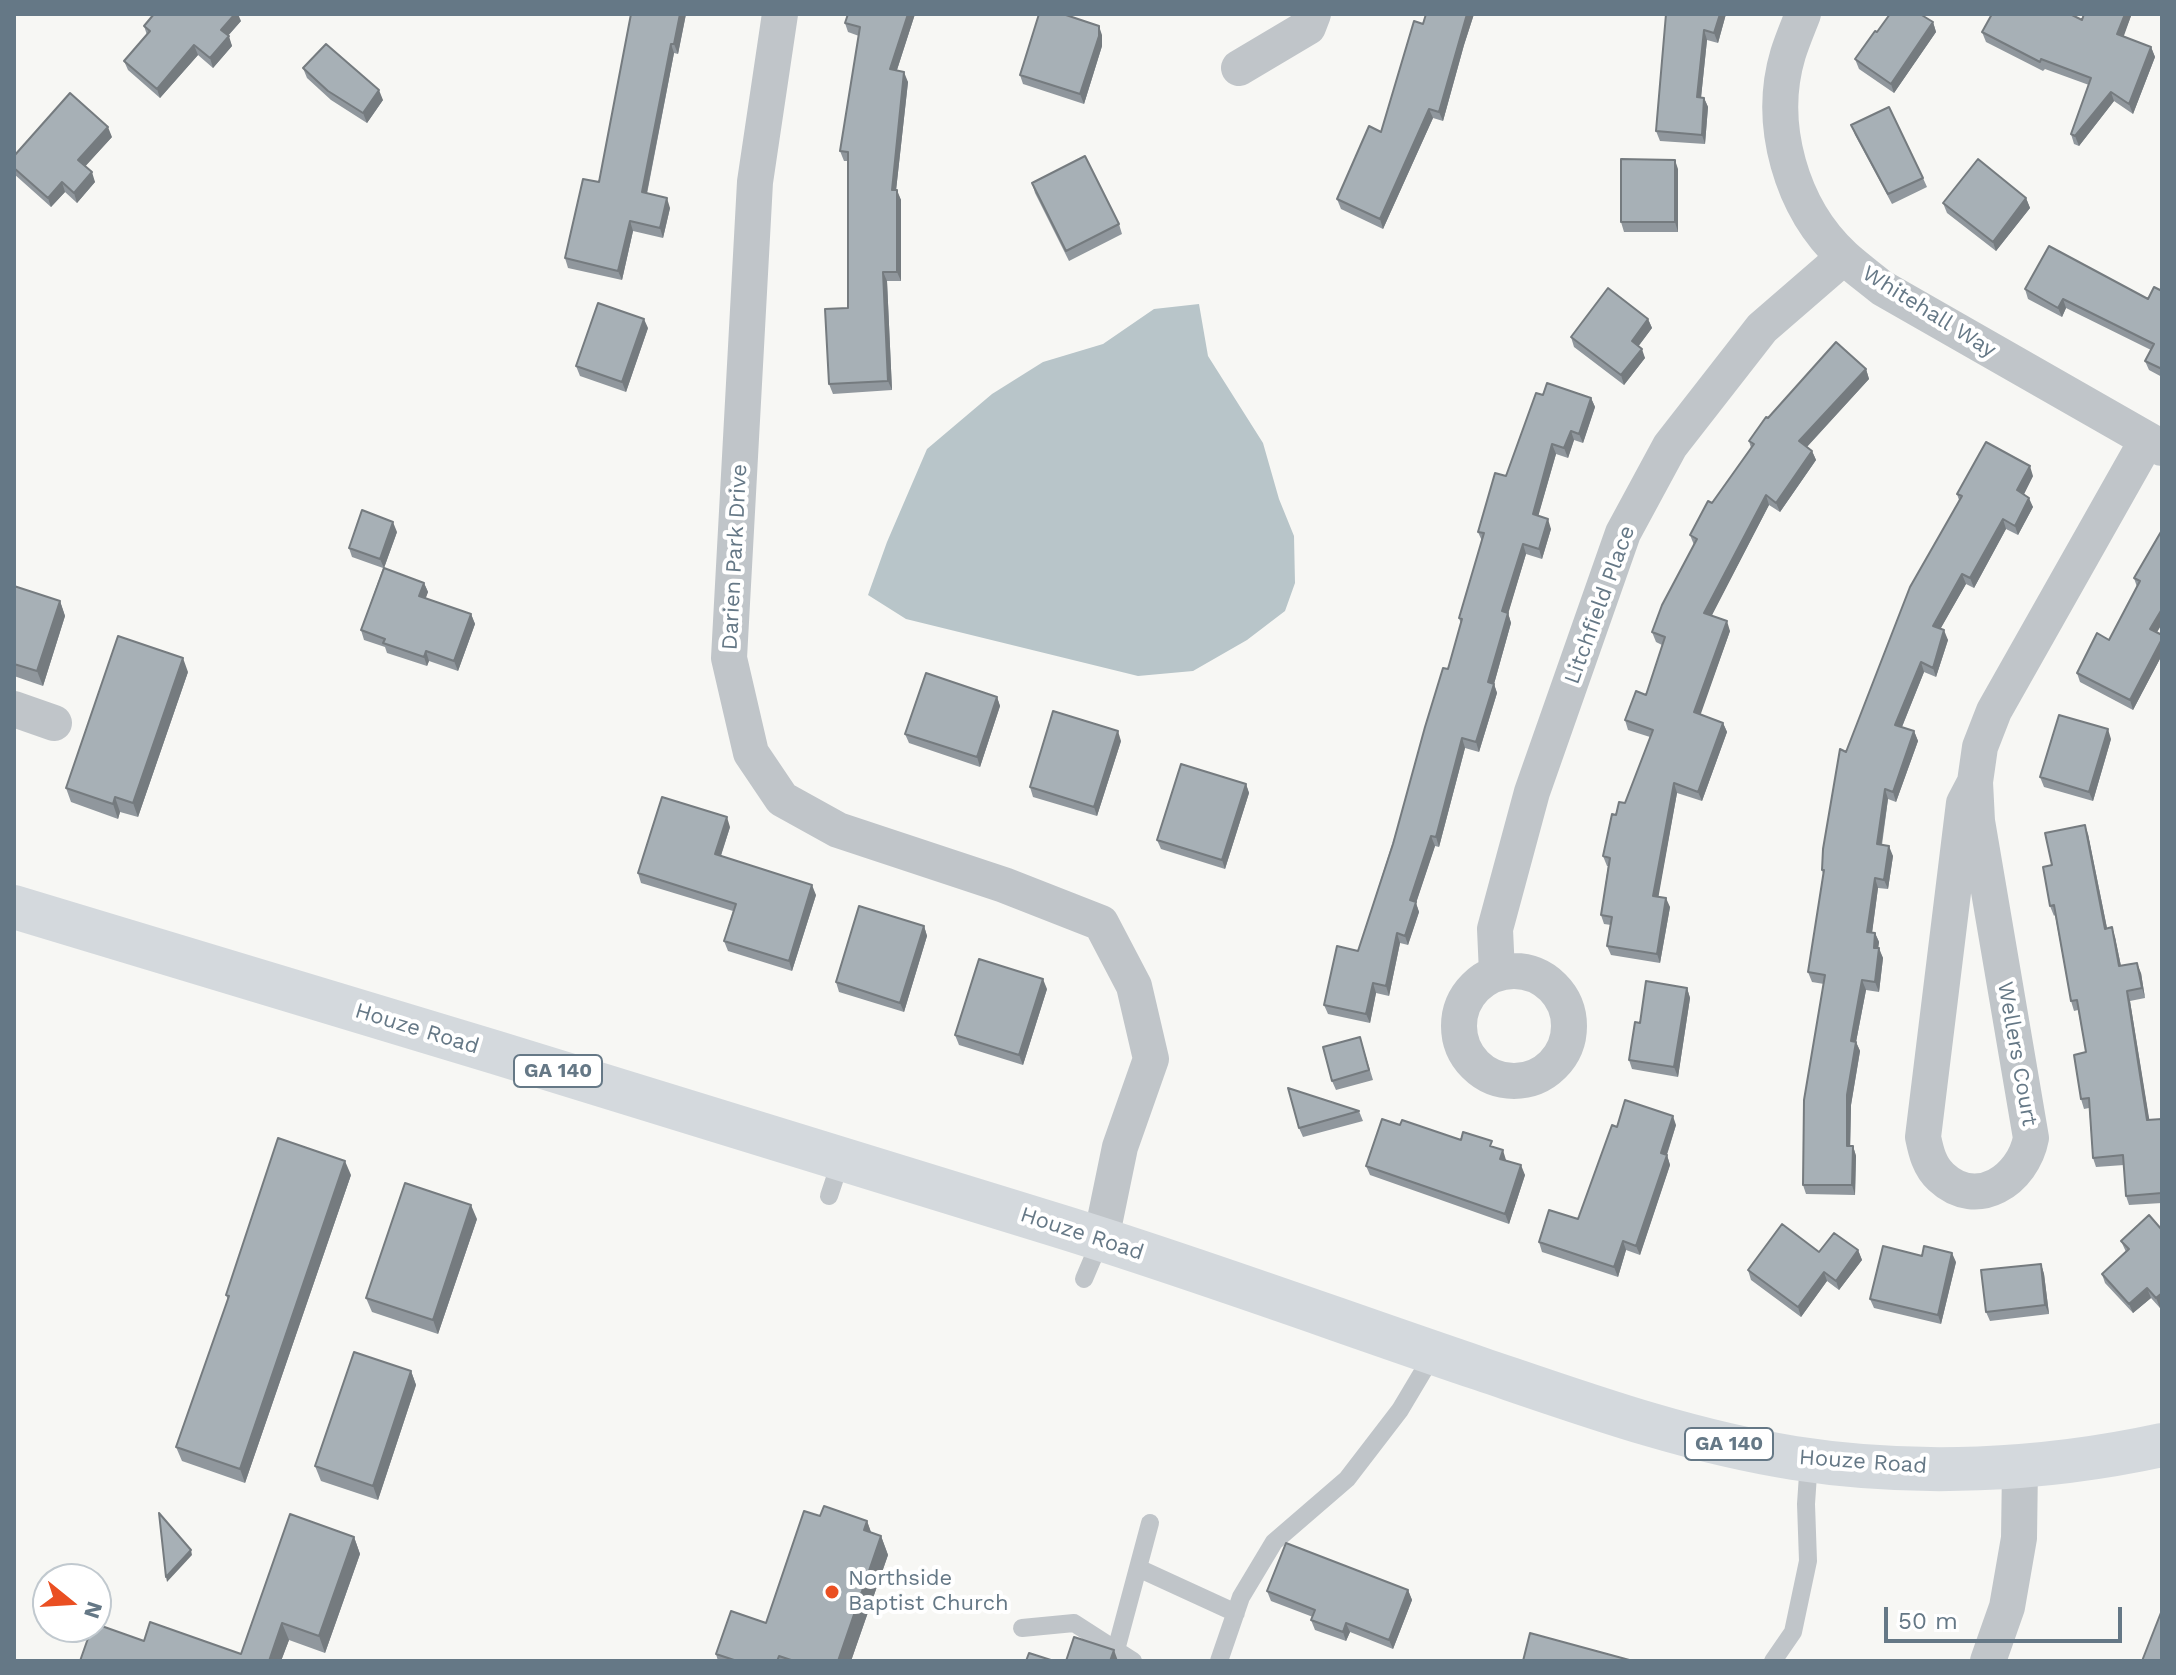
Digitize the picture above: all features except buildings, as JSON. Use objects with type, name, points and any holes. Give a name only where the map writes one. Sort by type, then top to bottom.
[{"type":"main road","name":"Houze Road","points":[[14,907],[836,1177],[1101,1239],[1643,1424],[1809,1460],[1893,1468],[2020,1467],[2116,1455],[2162,1445]]},
{"type":"street","name":"Darien Park Drive","points":[[780,14],[755,182],[729,658],[751,753],[782,799],[838,830],[1004,885],[1101,923],[1134,986],[1151,1059],[1120,1147],[1101,1239]]},
{"type":"street","points":[[1239,68],[1308,27],[1313,14]]},
{"type":"street","name":"Whitehall Way","points":[[1803,14],[1787,57],[1780,111],[1787,161],[1805,208],[1844,257],[1882,288],[2155,444]]},
{"type":"street","name":"Litchfield Place","points":[[1497,973],[1495,929],[1532,792],[1623,533],[1670,446],[1762,328],[1844,257]]},
{"type":"street","name":"Wellers Court","points":[[1975,782],[1964,803],[1923,1137],[1927,1157],[1941,1177],[1959,1187],[1980,1191],[1998,1186],[2014,1176],[2027,1156],[2031,1138],[1977,821],[1975,782],[1980,747],[1994,711],[2155,444]]},
{"type":"street","points":[[14,709],[54,723]]},
{"type":"street","points":[[1988,1661],[2007,1607],[2019,1538],[2020,1467]]},
{"type":"lane","points":[[1084,1279],[1101,1239]]},
{"type":"lane","points":[[1219,1661],[1241,1597],[1274,1542],[1347,1479],[1400,1410],[1434,1353]]},
{"type":"lane","points":[[1773,1661],[1793,1632],[1808,1561],[1806,1504],[1809,1460]]},
{"type":"lane","points":[[1116,1650],[1150,1523]]},
{"type":"lane","points":[[1138,1568],[1236,1613]]},
{"type":"lane","points":[[1022,1628],[1074,1623],[1133,1661]]},
{"type":"shaded area","points":[[1199,304],[1208,356],[1263,443],[1279,499],[1294,536],[1295,583],[1285,611],[1247,640],[1193,671],[1138,676],[906,619],[868,595],[927,449],[992,394],[1043,362],[1103,344],[1154,309]]},
{"type":"place","name":"Northside Baptist Church","points":[[832,1592]]}]
